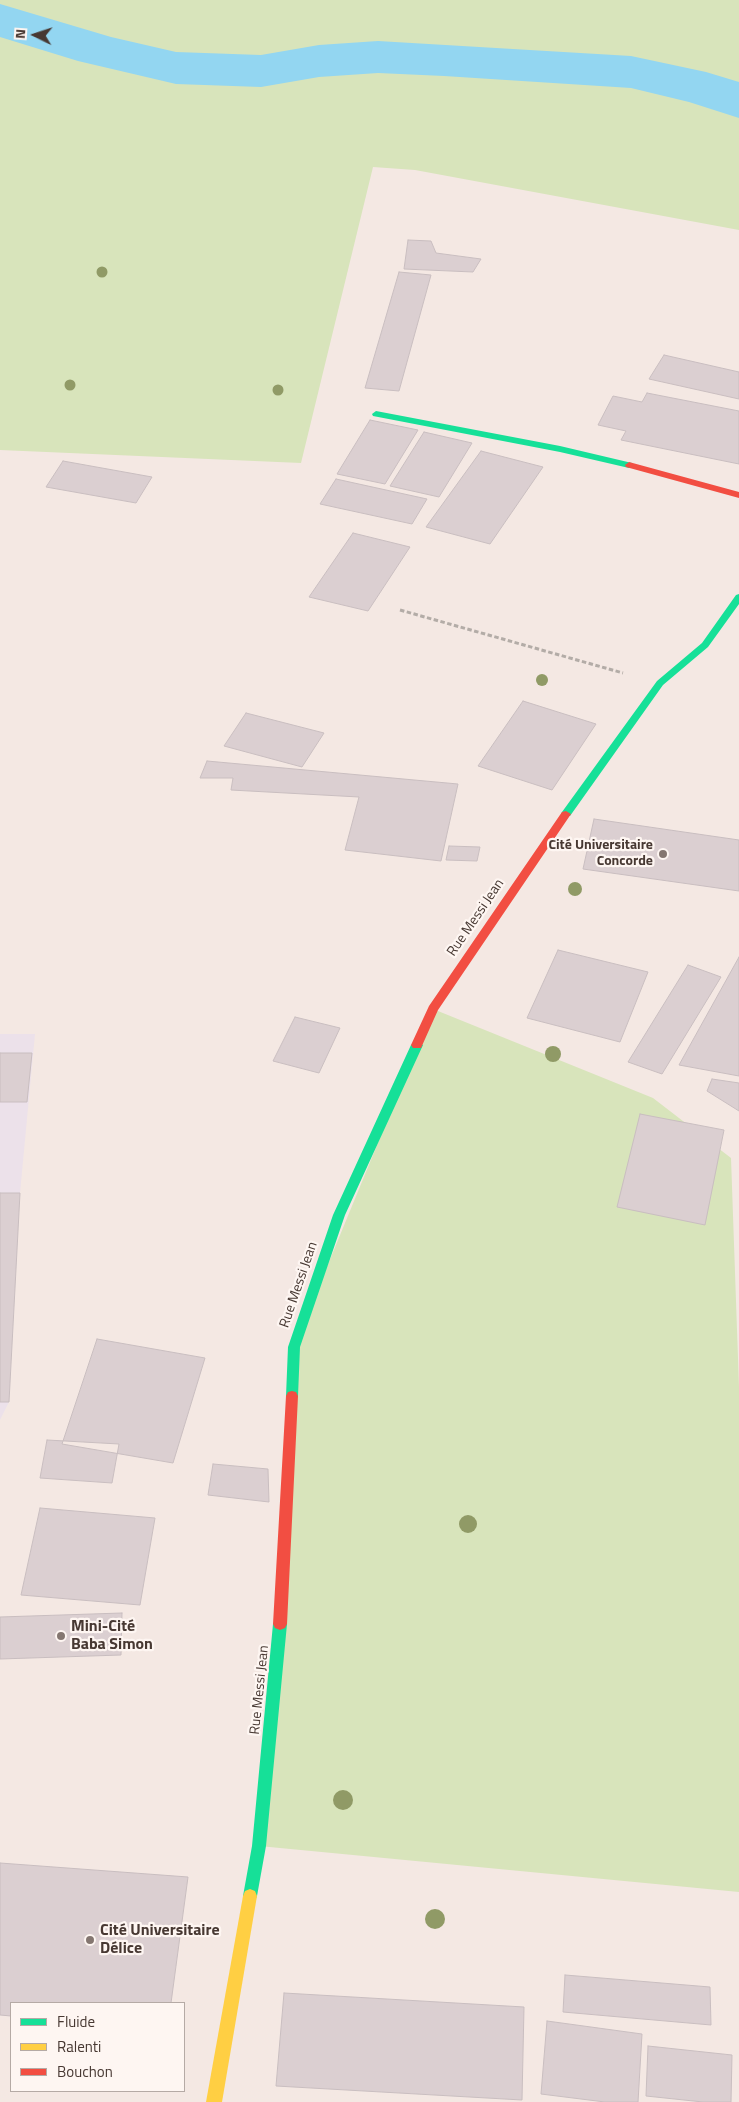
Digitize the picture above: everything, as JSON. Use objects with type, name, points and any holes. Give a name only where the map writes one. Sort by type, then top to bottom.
[{"type":"street","points":[[376,414],[644,468],[739,495]]},
{"type":"street","name":"Rue Messi Jean","points":[[214,2102],[259,1846],[279,1652],[294,1347],[339,1215],[433,1009],[568,811],[660,684],[705,644],[739,597]]},
{"type":"path","points":[[400,610],[660,684]]},
{"type":"shaded area","points":[[0,1034],[35,1034],[20,1193],[9,1402],[0,1420]]},
{"type":"green space","points":[[0,0],[739,0],[739,230],[415,170],[373,167],[301,463],[0,450]]},
{"type":"green space","points":[[433,1009],[653,1098],[731,1158],[739,1387],[739,1892],[259,1846],[294,1347]]},
{"type":"building","points":[[408,240],[431,241],[436,253],[481,259],[473,272],[404,269]]},
{"type":"building","points":[[399,272],[431,275],[399,391],[365,388]]},
{"type":"building","points":[[664,355],[739,372],[739,399],[649,379]]},
{"type":"building","points":[[647,393],[739,411],[739,464],[621,440],[626,431],[598,425],[613,396],[642,402]]},
{"type":"building","points":[[370,420],[418,430],[385,484],[337,474]]},
{"type":"building","points":[[424,432],[472,443],[439,497],[390,486]]},
{"type":"building","points":[[481,451],[543,467],[490,544],[426,527]]},
{"type":"building","points":[[63,461],[152,477],[136,503],[46,487]]},
{"type":"building","points":[[336,479],[427,499],[412,524],[320,504]]},
{"type":"building","points":[[353,533],[410,547],[368,611],[309,597]]},
{"type":"building","points":[[523,701],[596,724],[552,790],[478,766]]},
{"type":"building","points":[[246,713],[324,733],[302,767],[224,746]]},
{"type":"building","points":[[207,761],[458,784],[441,861],[345,850],[359,797],[231,790],[233,778],[200,778]]},
{"type":"building","name":"Cité Universitaire Concorde","points":[[594,819],[739,840],[739,891],[583,869]]},
{"type":"building","points":[[449,846],[480,847],[477,861],[446,860]]},
{"type":"building","points":[[558,950],[648,972],[620,1042],[527,1018]]},
{"type":"building","points":[[739,957],[739,1076],[679,1065]]},
{"type":"building","points":[[688,965],[721,977],[662,1074],[628,1062]]},
{"type":"building","points":[[295,1017],[340,1028],[319,1073],[273,1061]]},
{"type":"building","points":[[0,1053],[32,1053],[27,1102],[0,1102]]},
{"type":"building","points":[[712,1079],[739,1083],[739,1111],[707,1091]]},
{"type":"building","points":[[640,1114],[724,1130],[705,1225],[617,1207]]},
{"type":"building","points":[[0,1193],[20,1193],[9,1402],[0,1402]]},
{"type":"building","points":[[97,1339],[205,1358],[173,1463],[62,1444]]},
{"type":"building","points":[[47,1440],[119,1444],[112,1483],[40,1478]]},
{"type":"building","points":[[213,1464],[268,1469],[269,1502],[208,1495]]},
{"type":"building","points":[[40,1508],[155,1518],[140,1605],[21,1595]]},
{"type":"building","name":"Mini-Cité Baba Simon","points":[[122,1613],[121,1655],[0,1659],[0,1617]]},
{"type":"building","name":"Cité Universitaire Délice","points":[[0,1863],[188,1877],[171,2002],[10,2002],[10,2016],[0,2015]]},
{"type":"building","points":[[565,1975],[710,1987],[711,2025],[563,2012]]},
{"type":"building","points":[[284,1993],[524,2007],[522,2100],[276,2086]]},
{"type":"building","points":[[547,2021],[642,2034],[638,2102],[605,2102],[541,2094]]},
{"type":"building","points":[[648,2046],[732,2055],[731,2102],[703,2102],[646,2096]]},
{"type":"waterway","points":[[0,20],[97,50],[176,68],[261,71],[319,61],[378,57],[444,60],[631,72],[706,89],[739,101]]},
{"type":"traffic: fast","points":[[376,414],[560,449],[629,465]]},
{"type":"traffic: fast","points":[[566,814],[660,683],[705,645],[739,597]]},
{"type":"traffic: fast","points":[[292,1396],[294,1347],[339,1215],[417,1045]]},
{"type":"traffic: fast","points":[[250,1896],[259,1846],[280,1624]]},
{"type":"traffic: slow","points":[[214,2102],[250,1896]]},
{"type":"traffic: jam","points":[[629,465],[739,495]]},
{"type":"traffic: jam","points":[[417,1045],[433,1009],[566,814]]},
{"type":"traffic: jam","points":[[280,1624],[292,1396]]},
{"type":"place","name":"Cité Universitaire Concorde","points":[[663,854]]},
{"type":"place","name":"Mini-Cité Baba Simon","points":[[61,1636]]},
{"type":"place","name":"Cité Universitaire Délice","points":[[90,1940]]}]
